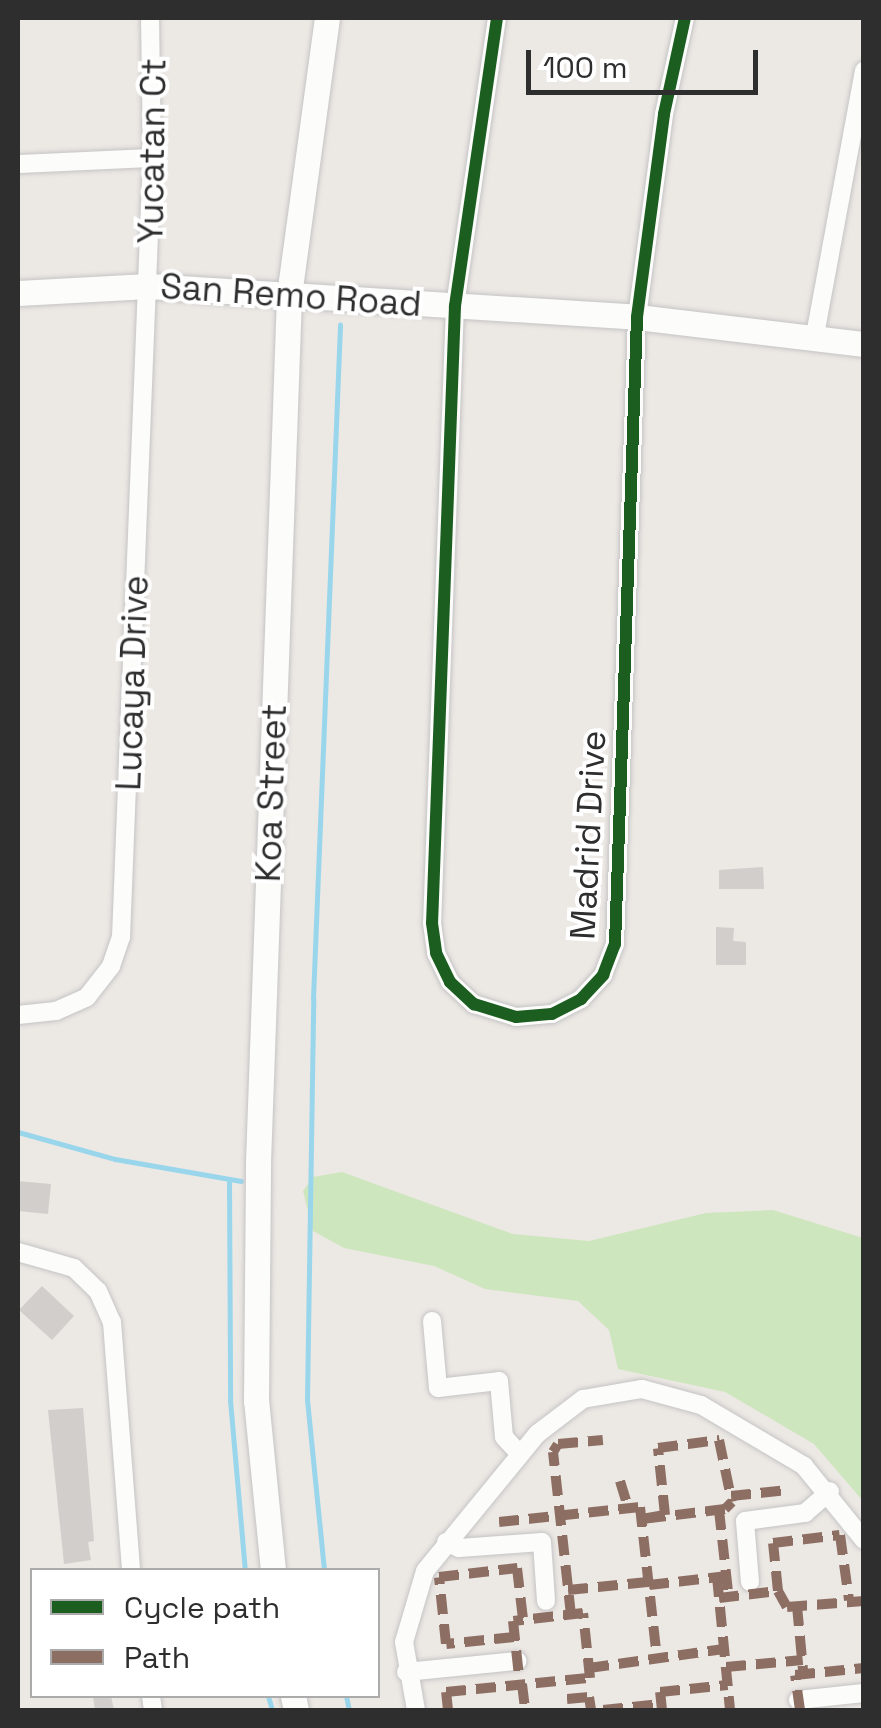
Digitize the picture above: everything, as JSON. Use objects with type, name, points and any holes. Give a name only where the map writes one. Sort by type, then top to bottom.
[{"type":"main road","name":"Koa Street","points":[[273,1568],[256,1402],[255,1289],[289,295],[326,18]]},
{"type":"main road","name":"San Remo Road","points":[[18,293],[148,286],[637,317],[815,335],[864,344]]},
{"type":"street","name":"Yucatan Ct","points":[[148,286],[152,158],[150,18]]},
{"type":"street","name":"Madrid Drive","points":[[497,18],[473,146],[455,306],[433,938],[439,964],[461,994],[485,1010],[516,1017],[552,1014],[582,999],[603,975],[615,944],[637,317],[664,114],[685,18]]},
{"type":"street","points":[[815,335],[864,70]]},
{"type":"street","points":[[18,164],[152,158]]},
{"type":"street","name":"Lucaya Drive","points":[[18,1015],[56,1011],[87,997],[110,966],[121,937],[148,286]]},
{"type":"street","points":[[18,1252],[74,1268],[98,1291],[112,1322],[131,1568]]},
{"type":"street","points":[[432,1321],[438,1388],[499,1382],[504,1437],[520,1454]]},
{"type":"street","points":[[416,1710],[406,1672],[410,1611],[446,1542],[547,1424],[584,1399],[656,1390],[689,1399],[772,1444],[830,1491],[864,1540]]},
{"type":"street","points":[[750,1582],[745,1521],[804,1514],[830,1491]]},
{"type":"street","points":[[446,1542],[459,1548],[542,1542],[546,1601]]},
{"type":"street","points":[[406,1672],[517,1661]]},
{"type":"street","points":[[798,1700],[864,1693]]},
{"type":"green space","points":[[342,1172],[513,1234],[589,1241],[706,1213],[773,1210],[863,1238],[863,1501],[814,1444],[725,1392],[618,1369],[609,1330],[578,1301],[485,1289],[434,1266],[344,1248],[313,1231],[303,1191],[313,1177]]},
{"type":"building","points":[[763,867],[764,889],[719,889],[719,870]]},
{"type":"building","points":[[716,927],[734,928],[733,941],[746,942],[746,965],[716,965]]},
{"type":"building","points":[[18,1181],[51,1184],[48,1214],[18,1211]]},
{"type":"building","points":[[42,1286],[74,1316],[52,1340],[19,1310]]},
{"type":"building","points":[[83,1408],[94,1541],[88,1542],[91,1560],[64,1564],[48,1410]]},
{"type":"building","points":[[93,1698],[111,1698],[114,1710],[95,1710]]},
{"type":"waterway","points":[[324,1568],[307,1399],[313,998],[340,325]]},
{"type":"waterway","points":[[18,1132],[115,1159],[241,1181]]},
{"type":"waterway","points":[[229,1180],[230,1400],[245,1568]]},
{"type":"waterway","points":[[269,1698],[272,1710]]},
{"type":"waterway","points":[[346,1698],[349,1710]]},
{"type":"marked path","points":[[571,1615],[553,1452],[558,1444],[603,1440]]},
{"type":"marked path","points":[[719,1440],[732,1502],[725,1509],[642,1519],[665,1515],[658,1448],[719,1440]]},
{"type":"marked path","points":[[620,1481],[628,1508]]},
{"type":"marked path","points":[[731,1496],[788,1490]]},
{"type":"marked path","points":[[499,1522],[640,1507],[657,1658]]},
{"type":"marked path","points":[[719,1510],[728,1591]]},
{"type":"marked path","points":[[778,1591],[773,1543],[840,1535],[849,1600]]},
{"type":"marked path","points":[[514,1637],[446,1644],[439,1577],[517,1568],[523,1619]]},
{"type":"marked path","points":[[649,1585],[727,1576]]},
{"type":"marked path","points":[[717,1577],[730,1710]]},
{"type":"marked path","points":[[568,1590],[648,1582]]},
{"type":"marked path","points":[[719,1598],[778,1591],[787,1607],[864,1601]]},
{"type":"marked path","points":[[797,1606],[803,1670]]},
{"type":"marked path","points":[[448,1710],[446,1692],[590,1678],[583,1613],[513,1621],[520,1685]]},
{"type":"marked path","points":[[589,1668],[724,1649]]},
{"type":"marked path","points":[[726,1667],[803,1660]]},
{"type":"marked path","points":[[800,1710],[795,1675],[864,1668]]},
{"type":"marked path","points":[[522,1684],[525,1710]]},
{"type":"marked path","points":[[662,1710],[660,1692],[728,1685]]},
{"type":"marked path","points":[[567,1699],[589,1697],[591,1710]]},
{"type":"marked path","points":[[603,1710],[661,1704]]},
{"type":"cycle path","points":[[497,18],[455,306],[432,923],[436,953],[450,982],[474,1004],[516,1017],[552,1014],[581,999],[603,975],[615,944],[637,317],[664,114],[685,18]]}]
